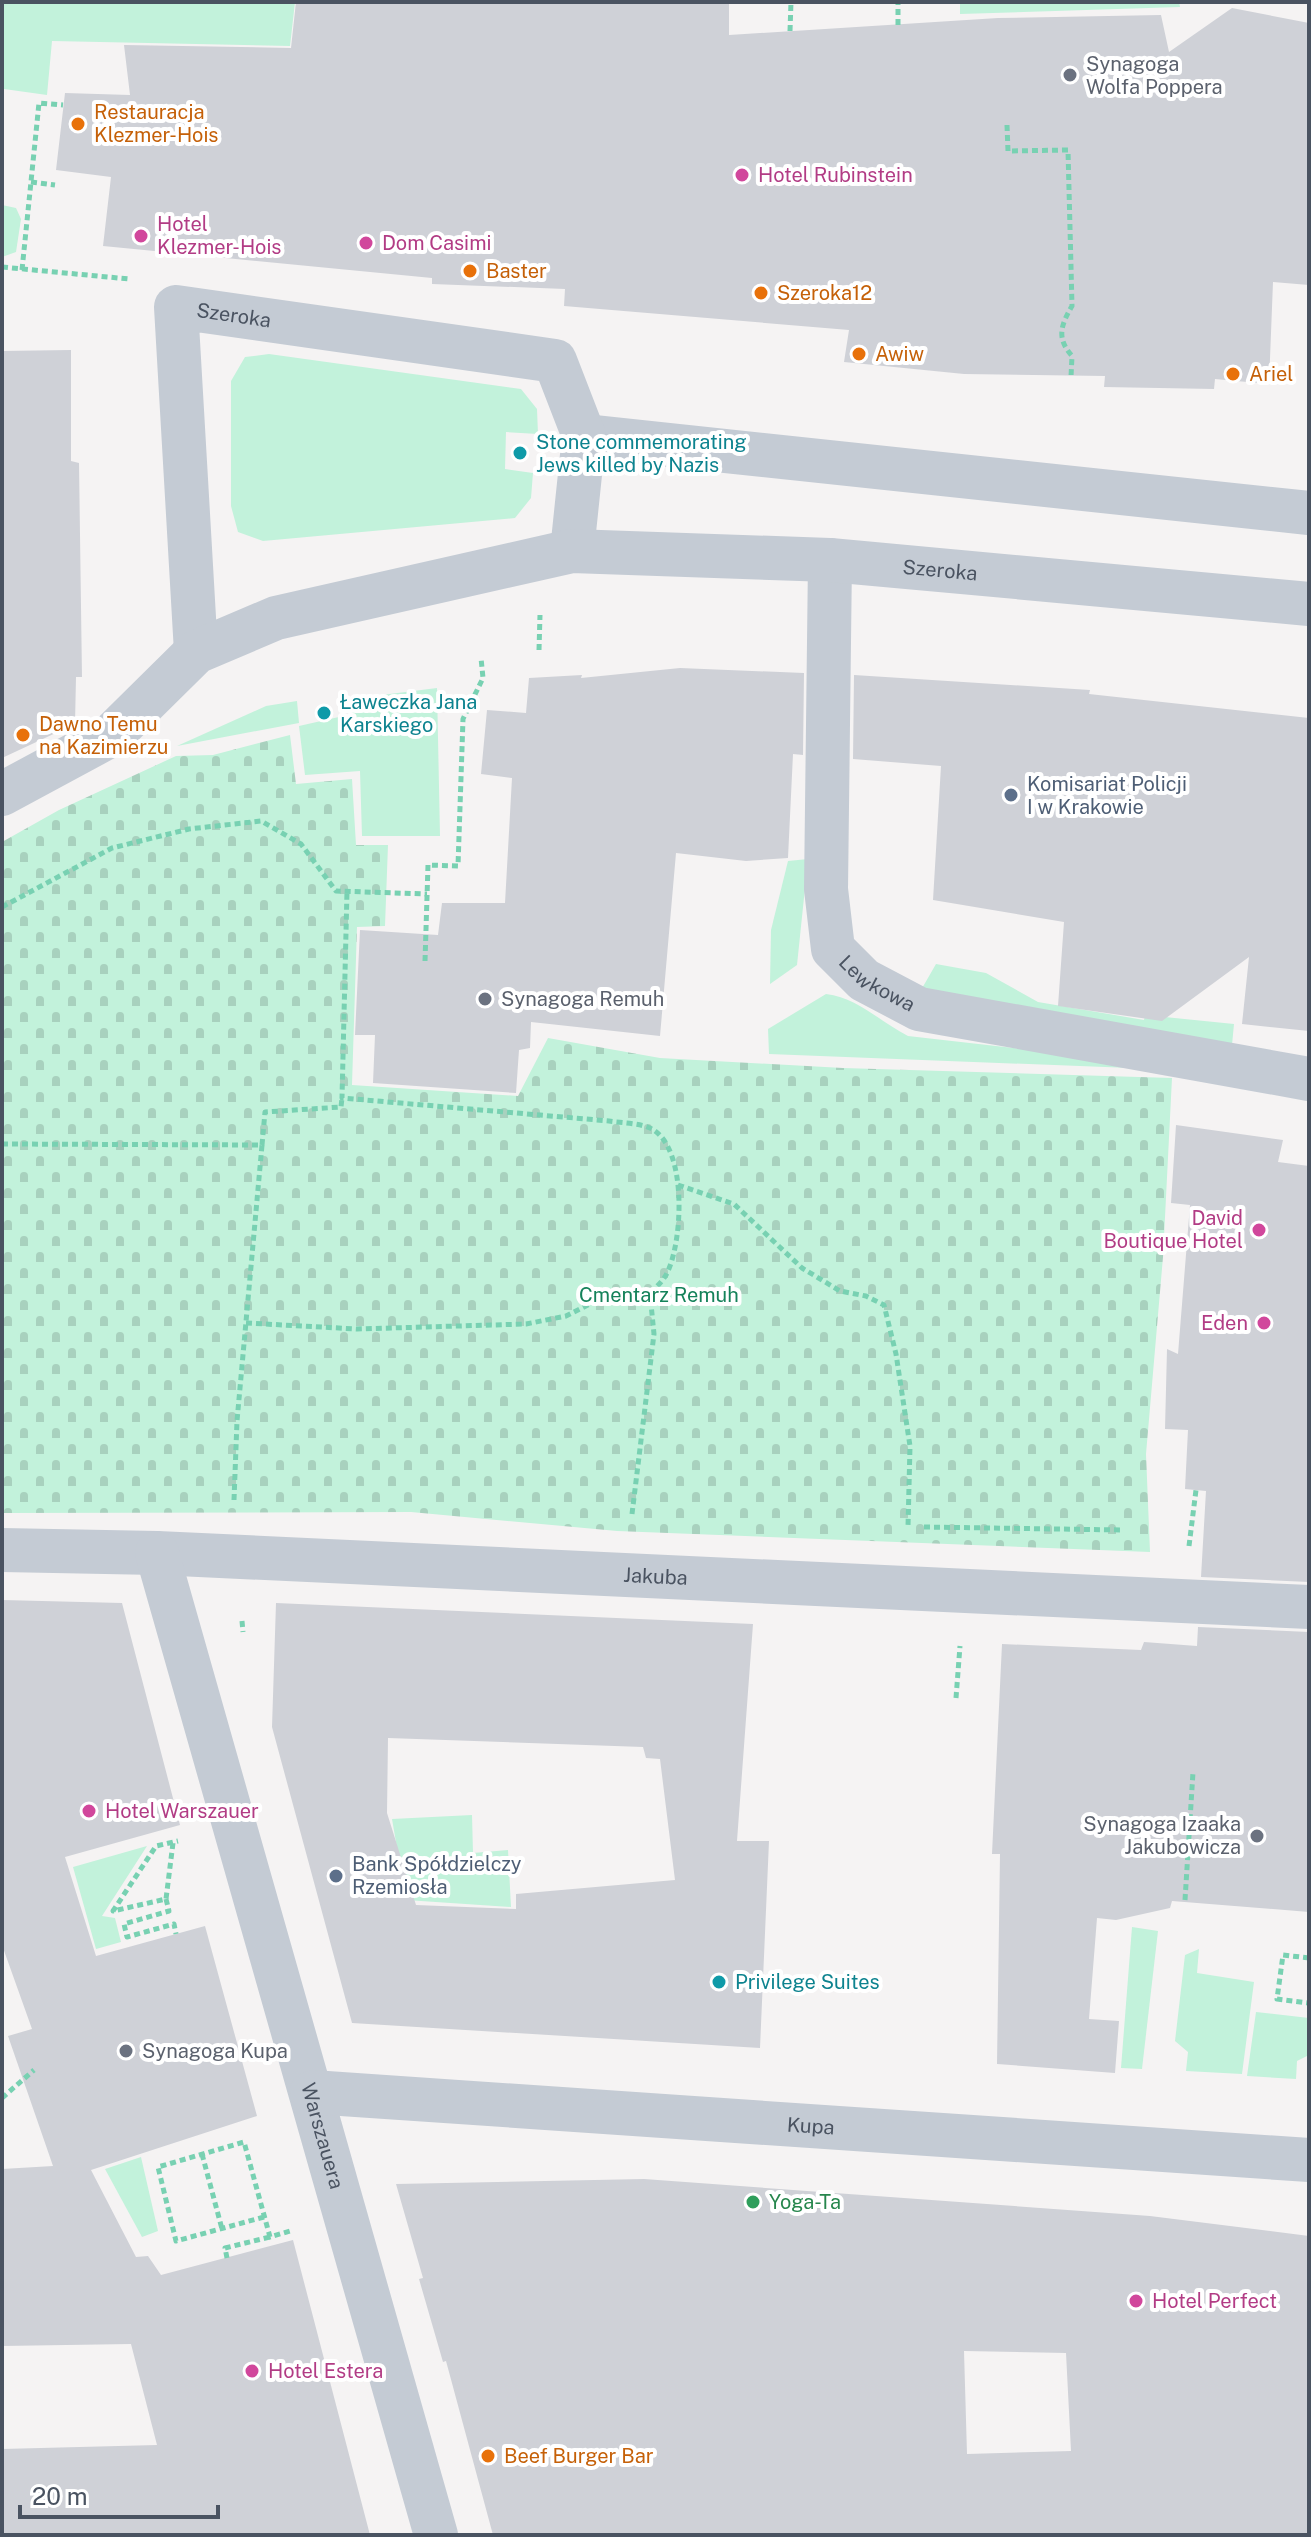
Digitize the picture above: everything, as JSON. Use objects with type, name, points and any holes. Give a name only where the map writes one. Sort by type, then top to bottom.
[{"type":"street","name":"Szeroka","points":[[196,652],[176,307],[555,361],[584,436],[572,551]]},
{"type":"street","points":[[584,436],[1309,513]]},
{"type":"street","name":"Szeroka","points":[[2,794],[113,734],[196,652],[276,618],[572,551],[830,560],[1309,604]]},
{"type":"street","name":"Lewkowa","points":[[830,560],[826,889],[833,949],[864,980],[919,1009],[1309,1079]]},
{"type":"street","name":"Jakuba","points":[[2,1550],[157,1553],[1309,1607]]},
{"type":"street","name":"Warszauera","points":[[157,1553],[436,2535]]},
{"type":"street","name":"Kupa","points":[[312,2092],[1309,2160]]},
{"type":"path","points":[[790,31],[791,2]]},
{"type":"path","points":[[898,2],[898,25]]},
{"type":"path","points":[[22,270],[39,103],[63,105]]},
{"type":"path","points":[[1007,125],[1008,151],[1068,150],[1072,306],[1061,325],[1062,345],[1072,356],[1071,377]]},
{"type":"path","points":[[31,182],[55,185]]},
{"type":"path","points":[[2,267],[177,282],[176,307]]},
{"type":"path","points":[[425,961],[428,865],[458,866],[463,719],[483,678],[481,658]]},
{"type":"path","points":[[2,907],[112,848],[189,829],[261,821],[301,844],[336,891],[427,894]]},
{"type":"path","points":[[234,1505],[265,1112],[341,1107],[347,891]]},
{"type":"path","points":[[246,1323],[357,1329],[526,1324],[566,1316],[598,1300],[650,1294],[666,1275],[678,1235],[678,1185],[670,1148],[652,1129],[609,1121],[342,1098]]},
{"type":"path","points":[[2,1144],[262,1145]]},
{"type":"path","points":[[678,1185],[734,1204],[802,1268],[840,1291],[866,1296],[884,1305],[896,1354],[910,1446],[908,1527]]},
{"type":"path","points":[[632,1514],[654,1334],[650,1294]]},
{"type":"path","points":[[1189,1549],[1196,1490]]},
{"type":"path","points":[[947,1528],[1123,1530]]},
{"type":"path","points":[[956,1698],[961,1633]]},
{"type":"path","points":[[1185,1900],[1193,1772]]},
{"type":"path","points":[[166,1899],[113,1911],[156,1846],[176,1842],[166,1899],[169,1911],[124,1924],[127,1937],[174,1924],[176,1934]]},
{"type":"path","points":[[1309,1958],[1283,1955],[1277,1999],[1309,2003]]},
{"type":"path","points":[[2,2098],[34,2070]]},
{"type":"path","points":[[264,2217],[176,2241],[158,2167],[244,2142],[270,2237]]},
{"type":"path","points":[[202,2154],[222,2229]]},
{"type":"path","points":[[227,2258],[225,2248],[288,2232]]},
{"type":"green space","points":[[2,2],[295,2],[290,46],[52,41],[47,95],[4,89],[2,101]]},
{"type":"green space","points":[[960,2],[1179,2],[1180,7],[960,14]]},
{"type":"green space","points":[[2,205],[16,208],[21,219],[16,252],[2,257]]},
{"type":"green space","points":[[269,354],[521,389],[537,409],[538,434],[506,432],[505,469],[533,473],[531,498],[515,518],[263,541],[238,532],[231,506],[231,381],[245,357]]},
{"type":"green space","points":[[437,688],[440,836],[362,836],[360,771],[305,775],[299,726],[352,714],[350,699]]},
{"type":"green space","points":[[297,701],[299,723],[177,746],[266,706]]},
{"type":"green space","name":"Cmentarz Remuh","points":[[290,735],[296,784],[352,779],[356,845],[388,845],[385,926],[357,927],[352,1085],[518,1096],[548,1038],[660,1058],[843,1068],[1172,1078],[1163,1257],[1146,1454],[1150,1552],[617,1531],[411,1512],[2,1513],[2,842],[59,810],[176,756],[213,755]]},
{"type":"green space","points":[[808,859],[797,965],[770,984],[771,930],[788,861]]},
{"type":"green space","points":[[936,964],[986,973],[1038,1002],[1144,1020],[1145,1015],[1234,1024],[1232,1045],[917,997]]},
{"type":"green space","points":[[826,994],[858,1005],[908,1036],[1102,1058],[1156,1069],[769,1054],[768,1029]]},
{"type":"green space","points":[[472,1815],[473,1853],[508,1850],[511,1907],[406,1900],[392,1819]]},
{"type":"green space","points":[[147,1846],[102,1916],[115,1918],[121,1942],[96,1949],[73,1867]]},
{"type":"green space","points":[[1132,1927],[1158,1931],[1142,2069],[1121,2068]]},
{"type":"green space","points":[[1199,1949],[1197,1973],[1254,1982],[1242,2074],[1186,2071],[1188,2052],[1175,2041],[1185,1955]]},
{"type":"green space","points":[[1256,2012],[1309,2018],[1309,2055],[1297,2061],[1296,2079],[1247,2076]]},
{"type":"green space","points":[[141,2157],[158,2231],[142,2237],[105,2169]]},
{"type":"building","points":[[296,2],[729,2],[729,35],[998,18],[1161,15],[1169,52],[1232,8],[1309,23],[1309,285],[1273,282],[1269,384],[1215,379],[1214,389],[1104,387],[1105,376],[964,374],[844,362],[849,330],[564,306],[565,289],[432,284],[432,278],[103,246],[111,177],[56,170],[65,93],[130,95],[124,45],[291,48]]},
{"type":"building","points":[[71,350],[71,461],[79,463],[82,677],[76,677],[75,724],[2,758],[2,351]]},
{"type":"building","points":[[680,668],[804,673],[803,755],[793,754],[788,858],[746,861],[676,853],[660,1036],[531,1022],[530,1048],[519,1050],[516,1093],[373,1083],[375,1035],[355,1035],[360,930],[438,935],[442,903],[505,903],[512,778],[481,774],[487,710],[526,713],[529,678],[582,675],[581,678]]},
{"type":"building","points":[[854,675],[1090,690],[1089,694],[1309,718],[1309,1031],[1242,1024],[1249,957],[1162,1021],[1058,1006],[1064,922],[933,900],[941,766],[853,759]]},
{"type":"building","points":[[1176,1125],[1283,1140],[1278,1162],[1309,1166],[1309,1582],[1201,1577],[1206,1491],[1185,1489],[1188,1430],[1165,1429],[1167,1349],[1178,1354],[1190,1205],[1171,1203]]},
{"type":"building","points":[[2,1600],[122,1603],[180,1825],[65,1857],[96,1956],[205,1926],[257,2116],[91,2170],[136,2257],[148,2256],[161,2275],[293,2240],[370,2535],[2,2535],[2,2449],[157,2445],[131,2344],[2,2346],[2,2169],[53,2166],[8,2036],[32,2029],[2,1945]]},
{"type":"building","points":[[276,1603],[753,1624],[737,1841],[769,1841],[760,2048],[352,2023],[272,1727]],"holes":[[[388,1738],[643,1747],[646,1758],[660,1759],[675,1880],[516,1894],[516,1909],[416,1905],[387,1813]]]},
{"type":"building","points":[[1198,1627],[1309,1632],[1309,1912],[1172,1901],[1170,1908],[1116,1920],[1097,1918],[1089,2019],[1119,2021],[1115,2073],[997,2064],[1000,1854],[992,1854],[1002,1644],[1141,1650],[1144,1642],[1197,1646]]},
{"type":"building","points":[[644,2179],[1150,2216],[1309,2236],[1309,2535],[493,2535],[446,2361],[443,2362],[419,2279],[423,2278],[396,2184]],"holes":[[[964,2351],[1066,2353],[1071,2451],[967,2454]]]},
{"type":"place","name":"Synagoga Wolfa Poppera","points":[[1070,75]]},
{"type":"place","name":"Restauracja Klezmer-Hois","points":[[78,124]]},
{"type":"place","name":"Hotel Rubinstein","points":[[742,175]]},
{"type":"place","name":"Hotel Klezmer-Hois","points":[[141,236]]},
{"type":"place","name":"Dom Casimi","points":[[366,243]]},
{"type":"place","name":"Baster","points":[[470,271]]},
{"type":"place","name":"Szeroka12","points":[[761,293]]},
{"type":"place","name":"Awiw","points":[[859,354]]},
{"type":"place","name":"Ariel","points":[[1233,374]]},
{"type":"place","name":"Stone commemorating Jews killed by Nazis","points":[[520,453]]},
{"type":"place","name":"Ławeczka Jana Karskiego","points":[[324,713]]},
{"type":"place","name":"Dawno Temu na Kazimierzu","points":[[23,735]]},
{"type":"place","name":"Komisariat Policji I w Krakowie","points":[[1011,795]]},
{"type":"place","name":"Synagoga Remuh","points":[[485,999]]},
{"type":"place","name":"David Boutique Hotel","points":[[1259,1230]]},
{"type":"place","name":"Eden","points":[[1264,1323]]},
{"type":"place","name":"Hotel Warszauer","points":[[89,1811]]},
{"type":"place","name":"Synagoga Izaaka Jakubowicza","points":[[1257,1836]]},
{"type":"place","name":"Bank Spółdzielczy Rzemiosła","points":[[336,1876]]},
{"type":"place","name":"Privilege Suites","points":[[719,1982]]},
{"type":"place","name":"Synagoga Kupa","points":[[126,2051]]},
{"type":"place","name":"Yoga-Ta","points":[[753,2202]]},
{"type":"place","name":"Hotel Perfect","points":[[1136,2301]]},
{"type":"place","name":"Hotel Estera","points":[[252,2371]]},
{"type":"place","name":"Beef Burger Bar","points":[[488,2456]]}]
